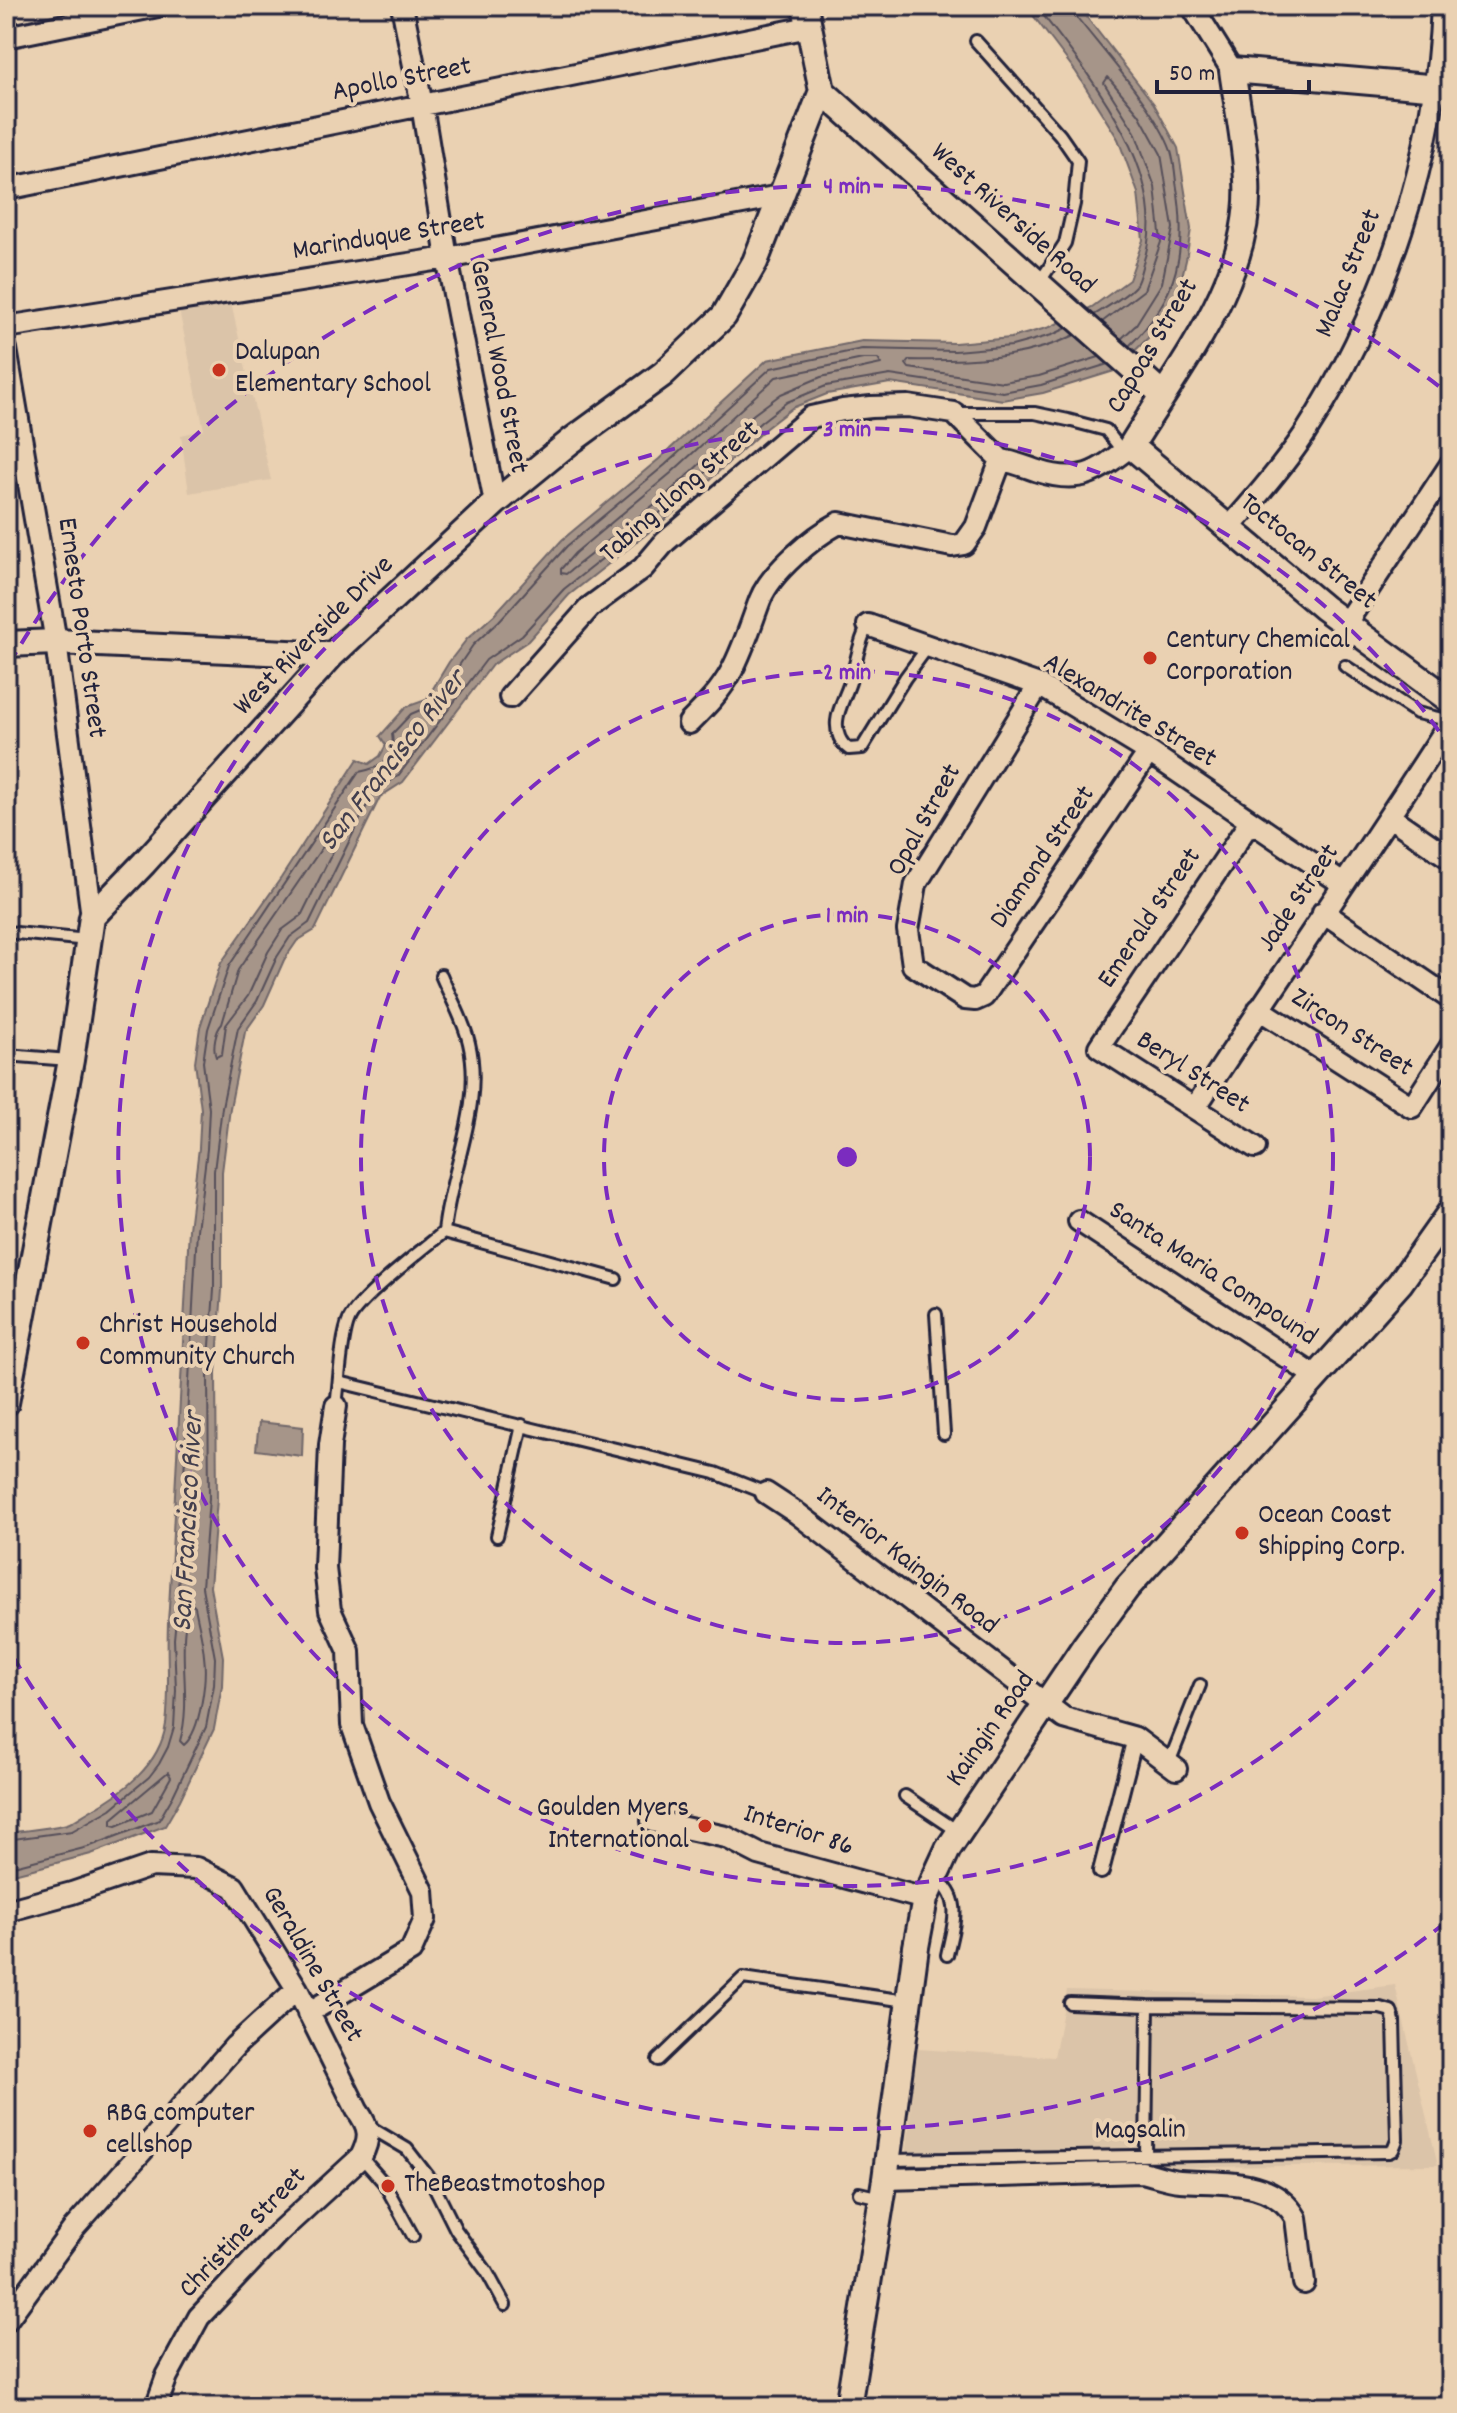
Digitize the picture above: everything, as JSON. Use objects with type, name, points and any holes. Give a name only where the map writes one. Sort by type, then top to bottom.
[{"type":"street","points":[[6,37],[158,6]]},
{"type":"street","name":"General Wood Street","points":[[402,6],[495,503]]},
{"type":"street","name":"Capoas Street","points":[[1127,449],[1220,303],[1243,238],[1247,182],[1232,70],[1192,6]]},
{"type":"street","name":"Malac Street","points":[[1228,529],[1303,436],[1342,369],[1373,305],[1394,252],[1443,88],[1442,6]]},
{"type":"street","points":[[807,16],[822,91]]},
{"type":"street","name":"Apollo Street","points":[[6,189],[422,105],[807,16]]},
{"type":"street","points":[[1232,70],[1443,88]]},
{"type":"street","name":"West Riverside Drive","points":[[91,929],[144,863],[332,655],[495,503],[571,441],[663,374],[724,316],[755,262],[822,91]]},
{"type":"street","name":"West Riverside Road","points":[[822,91],[1162,394]]},
{"type":"street","name":"Marinduque Street","points":[[6,327],[447,258],[780,196]]},
{"type":"street","name":"Ernesto Porto Street","points":[[6,349],[56,642],[91,929]]},
{"type":"street","name":"Tabing Ilong Street","points":[[510,697],[590,607],[643,568],[665,542],[811,417],[871,407],[908,406],[954,413]]},
{"type":"street","points":[[954,413],[1001,460],[1062,478],[1077,478],[1103,467],[1127,449]]},
{"type":"street","name":"Toctocan Street","points":[[1127,449],[1346,623],[1451,701]]},
{"type":"street","points":[[689,723],[716,695],[731,672],[752,628],[765,590],[776,575],[807,546],[839,523],[952,546],[964,544],[976,527],[1001,460]]},
{"type":"street","points":[[1346,623],[1451,464]]},
{"type":"street","name":"Alexandrite Street","points":[[868,625],[1039,685],[1149,752],[1343,884]]},
{"type":"street","points":[[6,644],[56,642],[332,655]]},
{"type":"street","name":"Opal Street","points":[[984,996],[975,1000],[965,999],[913,965],[908,930],[916,884],[1039,685]]},
{"type":"street","name":"Jade Street","points":[[1195,1108],[1451,721]]},
{"type":"street","name":"Diamond Street","points":[[984,996],[1149,752]]},
{"type":"street","points":[[1390,817],[1451,859]]},
{"type":"street","name":"Emerald Street","points":[[1099,1047],[1250,822]]},
{"type":"street","points":[[1323,912],[1451,999]]},
{"type":"street","points":[[6,1403],[9,1365],[71,1060],[91,929]]},
{"type":"street","name":"Zircon Street","points":[[1259,1009],[1412,1107],[1451,1046]]},
{"type":"street","name":"Beryl Street","points":[[1099,1047],[1255,1147]]},
{"type":"street","name":"Santa Maria Compound","points":[[1079,1221],[1315,1376]]},
{"type":"street","name":"Kaingin Road","points":[[848,2407],[878,2183],[929,1888],[959,1832],[1127,1588],[1400,1283],[1448,1222]]},
{"type":"street","points":[[308,2013],[411,1951],[425,1919],[423,1891],[379,1802],[352,1725],[349,1651],[330,1610],[325,1568],[330,1445],[336,1406]]},
{"type":"street","name":"Interior Kaingin Road","points":[[766,1493],[798,1514],[1046,1706],[1075,1722],[1135,1738],[1172,1766]]},
{"type":"street","points":[[1101,1871],[1135,1738]]},
{"type":"street","name":"Interior 86","points":[[652,1821],[726,1837],[759,1854],[929,1888]]},
{"type":"street","name":"Geraldine Street","points":[[6,1911],[151,1866],[196,1868],[234,1887],[297,1989],[363,2118]]},
{"type":"street","points":[[6,2321],[84,2216],[235,2046],[297,1989]]},
{"type":"street","points":[[361,2157],[369,2142],[363,2118]]},
{"type":"street","name":"Christine Street","points":[[156,2407],[167,2376],[199,2317],[278,2233],[361,2157]]},
{"type":"street","points":[[878,2183],[1142,2172],[1176,2181],[1245,2184],[1271,2194],[1296,2218],[1304,2283]]},
{"type":"lane","points":[[976,41],[1060,135],[1078,161],[1074,204],[1065,243],[1038,284]]},
{"type":"lane","points":[[954,413],[1035,413],[1106,430],[1127,449]]},
{"type":"lane","points":[[868,625],[859,642],[854,670],[836,725],[845,746],[856,750],[862,748],[927,648]]},
{"type":"lane","points":[[1345,666],[1417,713],[1451,721]]},
{"type":"lane","points":[[6,932],[91,929]]},
{"type":"lane","points":[[336,1406],[349,1320],[368,1298],[444,1232],[446,1206],[468,1120],[473,1081],[469,1043],[441,975]]},
{"type":"lane","points":[[6,1055],[71,1060]]},
{"type":"lane","points":[[444,1232],[616,1279]]},
{"type":"lane","points":[[936,1314],[944,1434]]},
{"type":"lane","points":[[339,1382],[715,1473],[766,1493]]},
{"type":"lane","points":[[497,1536],[522,1425]]},
{"type":"lane","points":[[1172,1766],[1200,1685]]},
{"type":"lane","points":[[905,1796],[959,1832]]},
{"type":"lane","points":[[929,1888],[945,1885],[953,1897],[955,1914],[947,1955]]},
{"type":"lane","points":[[658,2060],[743,1978],[909,2001]]},
{"type":"lane","points":[[1070,2003],[1148,2006],[1146,2155]]},
{"type":"lane","name":"Magsalin","points":[[878,2183],[1146,2155],[1383,2153],[1393,2150],[1397,2140],[1394,2021],[1391,2011],[1380,2008],[1148,2006]]},
{"type":"lane","points":[[363,2118],[407,2149],[431,2180],[456,2230],[487,2272],[505,2305]]},
{"type":"lane","points":[[361,2157],[384,2183],[413,2236]]},
{"type":"shaded area","name":"Dalupan Elementary School","points":[[231,303],[271,480],[189,493],[181,435],[204,430],[179,310]]},
{"type":"shaded area","points":[[1395,1985],[1438,2165],[905,2169],[916,2049],[1054,2057],[1067,1990],[1312,1996]]},
{"type":"water","name":"San Francisco River","points":[[1026,6],[1078,6],[1154,104],[1178,148],[1191,229],[1179,289],[1169,309],[1148,338],[1114,371],[1043,393],[1003,400],[890,383],[827,394],[792,408],[677,510],[569,595],[528,641],[492,665],[403,782],[380,797],[315,930],[297,941],[284,960],[264,1005],[245,1032],[230,1108],[222,1172],[222,1290],[216,1373],[217,1499],[210,1587],[223,1657],[222,1686],[214,1729],[165,1826],[91,1854],[6,1876],[6,1833],[67,1824],[114,1796],[148,1765],[156,1753],[166,1724],[168,1623],[189,1229],[201,1109],[195,1062],[200,1027],[221,963],[281,878],[358,759],[369,764],[380,756],[386,745],[380,736],[406,707],[426,700],[467,639],[494,615],[562,540],[659,459],[767,360],[862,341],[955,343],[1011,338],[1050,327],[1092,307],[1129,280],[1143,240],[1138,193],[1118,139],[1076,72]]},
{"type":"water","points":[[259,1422],[303,1427],[302,1456],[256,1450]]},
{"type":"place","name":"Dalupan Elementary School","points":[[219,370]]},
{"type":"place","name":"Century Chemical Corporation","points":[[1150,658]]},
{"type":"place","name":"Christ Household Community Church","points":[[83,1343]]},
{"type":"place","name":"Ocean Coast Shipping Corp.","points":[[1242,1533]]},
{"type":"place","name":"Goulden Myers International","points":[[705,1826]]},
{"type":"place","name":"RBG computer cellshop","points":[[90,2131]]},
{"type":"place","name":"TheBeastmotoshop","points":[[388,2186]]}]
